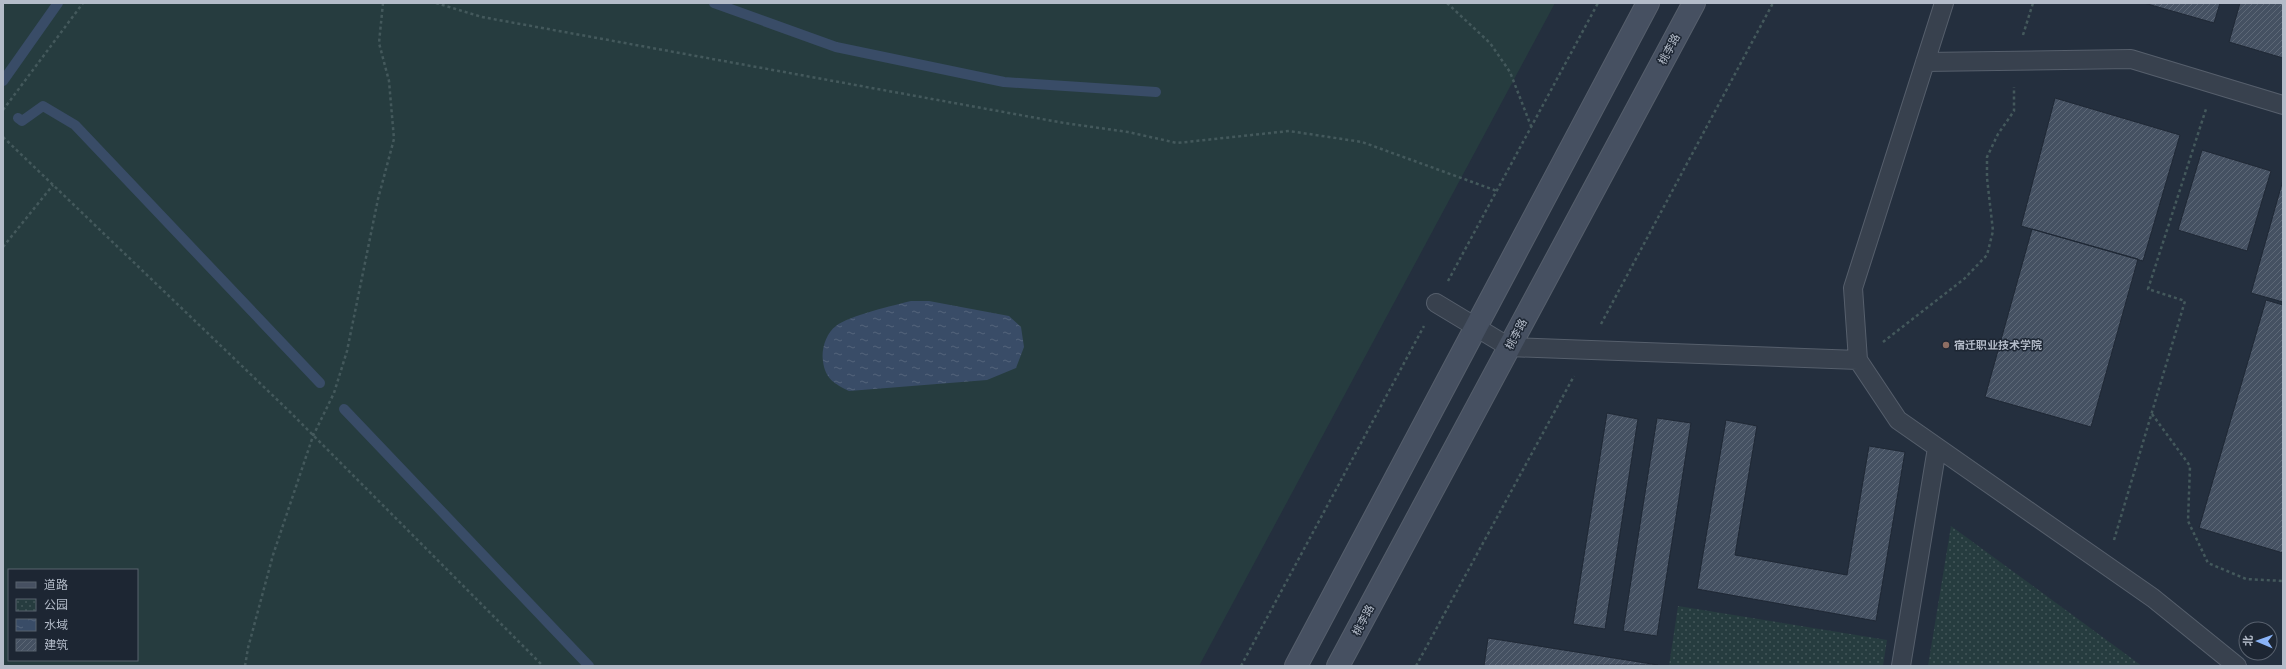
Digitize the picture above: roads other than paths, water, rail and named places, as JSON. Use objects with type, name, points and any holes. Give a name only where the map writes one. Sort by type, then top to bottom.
[{"type":"main road","points":[[1296,666],[1648,3]]},
{"type":"main road","name":"桃李路","points":[[1338,666],[1694,3]]},
{"type":"lane","points":[[1944,3],[1853,288],[1858,360],[1898,420],[2153,598],[2237,666]]},
{"type":"lane","points":[[1925,62],[2014,62],[2130,59],[2283,106]]},
{"type":"lane","points":[[1436,303],[1509,347],[1858,360]]},
{"type":"lane","points":[[1901,666],[1937,448]]},
{"type":"water","points":[[911,301],[929,301],[1009,316],[1021,327],[1024,347],[1016,368],[987,380],[849,391],[839,386],[828,377],[824,367],[823,357],[825,342],[832,329],[851,318]]},
{"type":"waterway","points":[[3,81],[58,3]]},
{"type":"waterway","points":[[714,3],[836,47],[1004,82],[1156,92]]},
{"type":"waterway","points":[[18,118],[22,121],[43,106],[75,125],[320,383]]},
{"type":"waterway","points":[[344,409],[589,666]]},
{"type":"place","name":"宿迁职业技术学院","points":[[1946,345]]}]
